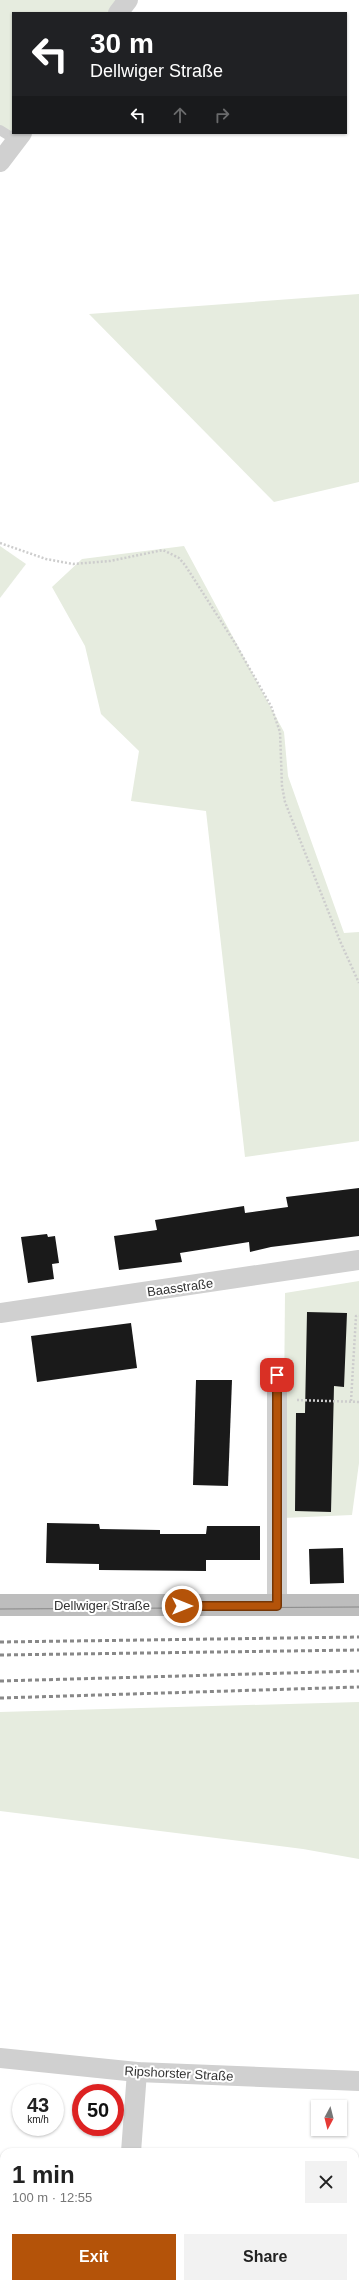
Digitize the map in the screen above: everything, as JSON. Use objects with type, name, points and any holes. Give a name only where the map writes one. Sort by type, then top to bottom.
[{"type":"main road","name":"Dellwiger Straße","points":[[0,1605],[359,1605]]},
{"type":"street","points":[[119,12],[128,0]]},
{"type":"street","points":[[0,162],[13,134]]},
{"type":"street","name":"Baasstraße","points":[[0,1313],[359,1260]]},
{"type":"street","points":[[277,1375],[277,1606]]},
{"type":"street","name":"Ripshorster Straße","points":[[0,2058],[137,2072],[359,2081]]},
{"type":"street","points":[[131,2148],[137,2072]]},
{"type":"path","points":[[0,543],[60,563],[73,564],[110,561],[163,550],[172,553],[182,562],[211,604],[271,706],[280,732],[282,786],[285,802],[340,941],[359,983]]},
{"type":"path","points":[[351,1401],[356,1316],[359,1316]]},
{"type":"path","points":[[277,1399],[359,1402]]},
{"type":"shaded area","points":[[0,0],[123,0],[114,12],[12,12],[12,134],[15,137],[0,127]]},
{"type":"shaded area","points":[[359,294],[359,482],[274,502],[89,314]]},
{"type":"shaded area","points":[[0,546],[26,564],[0,598]]},
{"type":"shaded area","points":[[184,546],[284,732],[288,776],[344,933],[359,932],[359,1141],[245,1157],[206,811],[131,801],[139,751],[101,714],[85,646],[52,587],[82,559]]},
{"type":"shaded area","points":[[359,1281],[359,1463],[352,1515],[283,1518],[285,1293]]},
{"type":"shaded area","points":[[359,1702],[359,1859],[303,1849],[0,1811],[0,1712]]},
{"type":"building","points":[[359,1188],[359,1236],[271,1247],[250,1252],[249,1242],[180,1253],[182,1262],[119,1270],[114,1236],[157,1230],[155,1220],[244,1206],[245,1213],[288,1207],[286,1197]]},
{"type":"building","points":[[47,1234],[48,1237],[55,1236],[59,1263],[52,1264],[54,1279],[28,1283],[21,1237]]},
{"type":"building","points":[[307,1312],[347,1313],[344,1387],[334,1386],[331,1512],[295,1511],[296,1413],[305,1413]]},
{"type":"building","points":[[131,1323],[137,1368],[37,1382],[31,1336]]},
{"type":"building","points":[[196,1380],[232,1380],[228,1486],[193,1485]]},
{"type":"building","points":[[47,1523],[99,1524],[100,1529],[160,1530],[160,1534],[206,1534],[207,1526],[260,1526],[260,1560],[206,1560],[206,1571],[99,1570],[99,1564],[46,1563]]},
{"type":"building","points":[[343,1548],[344,1583],[310,1584],[309,1549]]},
{"type":"tram line","points":[[0,1609],[359,1607]]},
{"type":"railway","points":[[0,1642],[359,1637]]},
{"type":"railway","points":[[0,1655],[359,1650]]},
{"type":"railway","points":[[0,1681],[359,1671]]},
{"type":"railway","points":[[0,1698],[359,1687]]},
{"type":"route","points":[[182,1606],[277,1606],[277,1375]]}]
